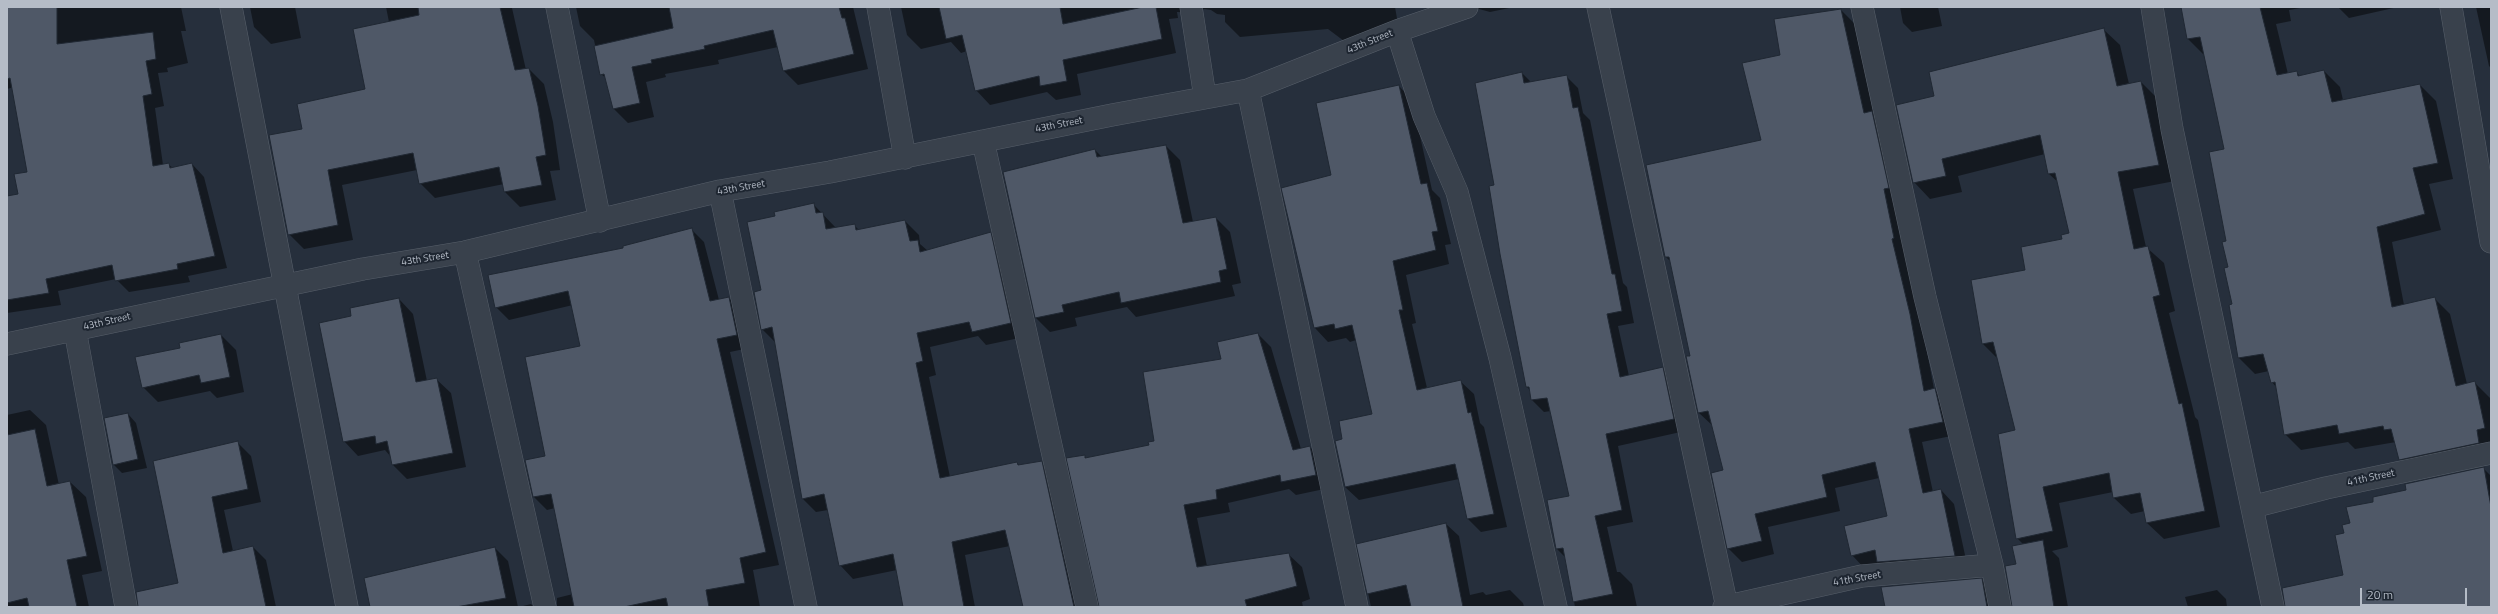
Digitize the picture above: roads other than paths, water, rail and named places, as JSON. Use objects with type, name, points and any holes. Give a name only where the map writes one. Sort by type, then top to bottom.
[{"type":"street","points":[[231,7],[347,607]]},
{"type":"street","points":[[557,7],[600,220]]},
{"type":"street","points":[[878,7],[905,158]]},
{"type":"street","points":[[1191,7],[1205,97]]},
{"type":"street","name":"43th Street","points":[[7,344],[285,285],[466,252],[720,191],[905,158],[983,141],[1205,97],[1248,90],[1397,31],[1467,7]]},
{"type":"street","points":[[1598,7],[1726,607]]},
{"type":"street","points":[[1862,7],[1925,297],[1992,565],[2000,607]]},
{"type":"street","points":[[2152,7],[2174,137],[2273,607]]},
{"type":"street","points":[[2451,7],[2491,242]]},
{"type":"street","points":[[1397,31],[1424,116],[1457,192],[1500,358],[1556,607]]},
{"type":"street","points":[[1248,90],[1357,607]]},
{"type":"street","points":[[983,141],[1087,607]]},
{"type":"street","points":[[720,191],[806,607]]},
{"type":"street","points":[[466,252],[545,607]]},
{"type":"street","points":[[75,330],[126,607]]},
{"type":"street","name":"41th Street","points":[[2252,507],[2326,488],[2491,452]]},
{"type":"street","name":"41th Street","points":[[1726,607],[1862,576],[1992,565]]}]
